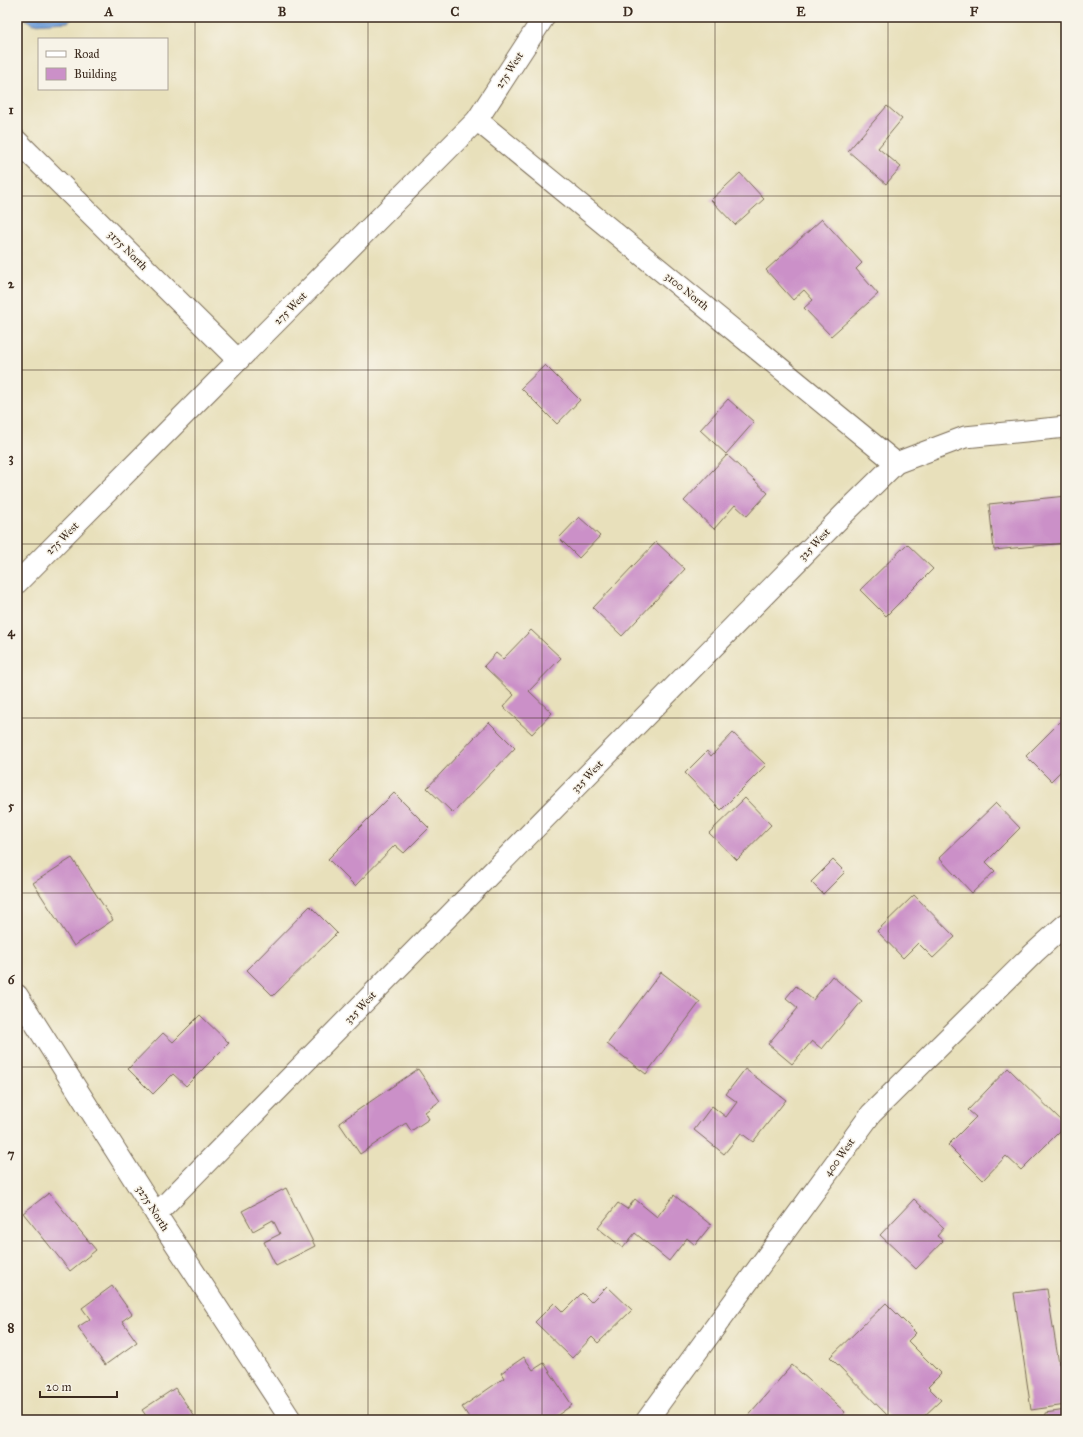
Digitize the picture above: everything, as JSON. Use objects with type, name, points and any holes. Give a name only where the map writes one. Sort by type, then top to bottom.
[{"type":"street","name":"275 West","points":[[17,583],[477,120],[544,17]]},
{"type":"street","name":"3100 North","points":[[477,120],[896,463]]},
{"type":"street","name":"3175 North","points":[[17,141],[238,360]]},
{"type":"street","name":"325 West","points":[[156,1214],[845,513],[896,463],[965,437],[1066,427]]},
{"type":"street","name":"400 West","points":[[646,1420],[872,1114],[1034,953],[1066,924]]},
{"type":"street","name":"3275 North","points":[[17,995],[156,1214],[291,1420]]},
{"type":"water","points":[[23,17],[74,17],[68,22],[32,24]]},
{"type":"building","points":[[887,106],[902,119],[878,148],[901,167],[886,184],[848,151]]},
{"type":"building","points":[[740,173],[764,199],[735,225],[711,200]]},
{"type":"building","points":[[822,219],[862,263],[856,269],[878,294],[831,336],[804,308],[813,300],[804,290],[793,300],[766,270]]},
{"type":"building","points":[[545,365],[580,400],[557,424],[521,388]]},
{"type":"building","points":[[728,399],[754,422],[726,454],[700,430]]},
{"type":"building","points":[[727,455],[768,493],[747,516],[735,505],[714,529],[684,501]]},
{"type":"building","points":[[1066,496],[1066,543],[994,550],[989,504]]},
{"type":"building","points":[[579,517],[600,536],[579,558],[559,538]]},
{"type":"building","points":[[656,542],[685,569],[622,636],[593,608]]},
{"type":"building","points":[[907,544],[933,569],[886,616],[860,590]]},
{"type":"building","points":[[531,630],[561,658],[529,691],[552,713],[532,734],[503,707],[514,695],[484,666],[496,653],[503,659]]},
{"type":"building","points":[[1066,716],[1066,766],[1051,781],[1026,756]]},
{"type":"building","points":[[489,722],[515,748],[453,813],[427,788]]},
{"type":"building","points":[[733,733],[766,765],[721,810],[685,773],[707,751],[711,756]]},
{"type":"building","points":[[394,793],[429,828],[404,853],[395,845],[355,886],[328,859]]},
{"type":"building","points":[[745,798],[771,825],[737,860],[709,833]]},
{"type":"building","points":[[996,803],[1020,828],[986,862],[995,871],[972,893],[939,858]]},
{"type":"building","points":[[72,858],[113,920],[74,946],[33,883]]},
{"type":"building","points":[[833,860],[845,872],[823,894],[811,882]]},
{"type":"building","points":[[914,895],[955,937],[933,958],[918,943],[903,958],[877,931]]},
{"type":"building","points":[[310,906],[337,933],[273,996],[247,970]]},
{"type":"building","points":[[661,972],[700,1002],[646,1074],[607,1044]]},
{"type":"building","points":[[832,976],[862,1001],[822,1049],[812,1041],[792,1064],[768,1044],[798,1008],[786,998],[796,986],[813,1000]]},
{"type":"building","points":[[200,1015],[229,1043],[186,1086],[173,1074],[153,1094],[128,1069],[163,1033],[173,1042]]},
{"type":"building","points":[[1008,1068],[1066,1125],[1021,1170],[1006,1156],[983,1180],[948,1145],[976,1117],[968,1110]]},
{"type":"building","points":[[418,1069],[440,1101],[425,1112],[429,1119],[411,1131],[406,1123],[360,1154],[339,1123]]},
{"type":"building","points":[[745,1069],[786,1100],[753,1142],[741,1133],[724,1154],[694,1130],[712,1106],[726,1117],[737,1102],[726,1094]]},
{"type":"building","points":[[286,1188],[315,1246],[276,1266],[264,1242],[280,1234],[273,1220],[253,1231],[242,1211]]},
{"type":"building","points":[[49,1193],[96,1250],[70,1271],[23,1213]]},
{"type":"building","points":[[674,1195],[711,1225],[695,1245],[687,1238],[669,1261],[635,1233],[623,1248],[598,1228],[618,1203],[627,1209],[635,1199],[657,1217]]},
{"type":"building","points":[[914,1199],[944,1228],[937,1236],[943,1241],[916,1269],[880,1235]]},
{"type":"building","points":[[112,1286],[132,1314],[122,1321],[137,1342],[105,1365],[78,1327],[90,1319],[82,1308]]},
{"type":"building","points":[[607,1286],[632,1310],[598,1343],[592,1337],[572,1358],[535,1322],[554,1303],[563,1312],[582,1293],[591,1302]]},
{"type":"building","points":[[1047,1289],[1059,1364],[1066,1363],[1066,1405],[1031,1410],[1014,1293]]},
{"type":"building","points":[[886,1303],[916,1333],[908,1341],[941,1374],[928,1387],[941,1400],[920,1420],[892,1420],[830,1357]]},
{"type":"building","points":[[524,1357],[533,1370],[544,1363],[572,1405],[551,1420],[471,1420],[462,1407],[504,1378],[501,1373]]},
{"type":"building","points":[[792,1365],[845,1412],[838,1420],[744,1420]]},
{"type":"building","points":[[175,1388],[197,1420],[149,1420],[142,1410]]},
{"type":"building","points":[[1066,1410],[1066,1420],[1046,1420],[1045,1413]]}]
